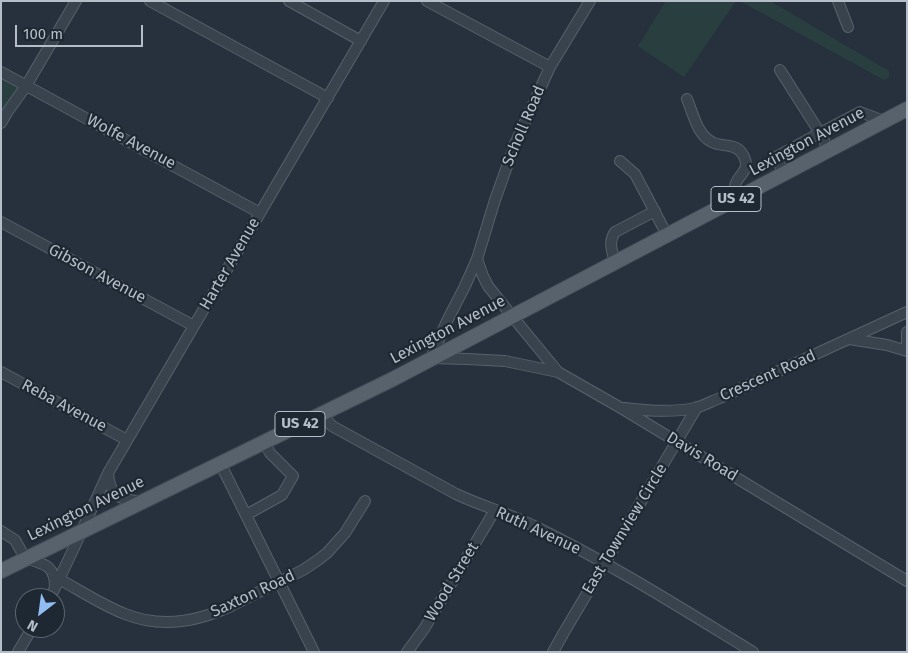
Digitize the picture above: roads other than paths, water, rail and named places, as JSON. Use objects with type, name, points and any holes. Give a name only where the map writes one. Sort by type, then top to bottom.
[{"type":"main road","name":"Lexington Avenue","points":[[1,571],[393,379],[907,109]]},
{"type":"street","points":[[1,123],[26,86],[76,1]]},
{"type":"street","points":[[150,1],[328,98]]},
{"type":"street","points":[[289,1],[361,40]]},
{"type":"street","name":"Harter Avenue","points":[[55,588],[108,473],[384,1]]},
{"type":"street","points":[[427,1],[550,67]]},
{"type":"street","name":"Scholl Road","points":[[431,358],[446,321],[477,259],[515,144],[550,67],[590,1]]},
{"type":"street","points":[[838,1],[848,27]]},
{"type":"street","points":[[780,70],[829,150]]},
{"type":"street","name":"Wolfe Avenue","points":[[1,72],[260,213]]},
{"type":"street","points":[[687,99],[699,129],[706,139],[713,143],[737,148],[741,152],[746,166],[744,172],[735,183],[734,188],[738,198]]},
{"type":"street","points":[[784,174],[776,157],[820,133],[860,112],[884,121]]},
{"type":"street","points":[[620,160],[635,174],[668,235]]},
{"type":"street","points":[[615,262],[611,242],[615,232],[656,211]]},
{"type":"street","name":"Gibson Avenue","points":[[1,222],[194,326]]},
{"type":"street","points":[[477,259],[488,286],[512,316]]},
{"type":"street","name":"Crescent Road","points":[[621,408],[645,411],[678,411],[697,407],[907,312]]},
{"type":"street","name":"Davis Road","points":[[512,316],[558,372],[907,581]]},
{"type":"street","points":[[849,339],[887,345],[907,351],[907,332]]},
{"type":"street","points":[[431,358],[505,361],[558,372]]},
{"type":"street","name":"Reba Avenue","points":[[1,372],[127,440]]},
{"type":"street","name":"East Townview Circle","points":[[554,652],[697,407]]},
{"type":"street","name":"Ruth Avenue","points":[[322,414],[332,426],[456,494],[474,503],[512,515],[605,563],[753,652]]},
{"type":"street","points":[[246,515],[282,495],[293,476],[270,453],[264,442]]},
{"type":"street","points":[[220,463],[314,652]]},
{"type":"street","points":[[108,473],[110,487],[116,495],[127,500],[142,502]]},
{"type":"street","name":"Saxton Road","points":[[57,584],[124,613],[148,620],[174,622],[203,617],[219,612],[279,582],[302,570],[327,553],[345,533],[365,501]]},
{"type":"street","name":"Wood Street","points":[[408,652],[424,630],[495,510]]},
{"type":"street","points":[[1,532],[15,540],[25,558],[43,564],[51,570],[57,584]]},
{"type":"street","points":[[18,652],[26,638]]}]
